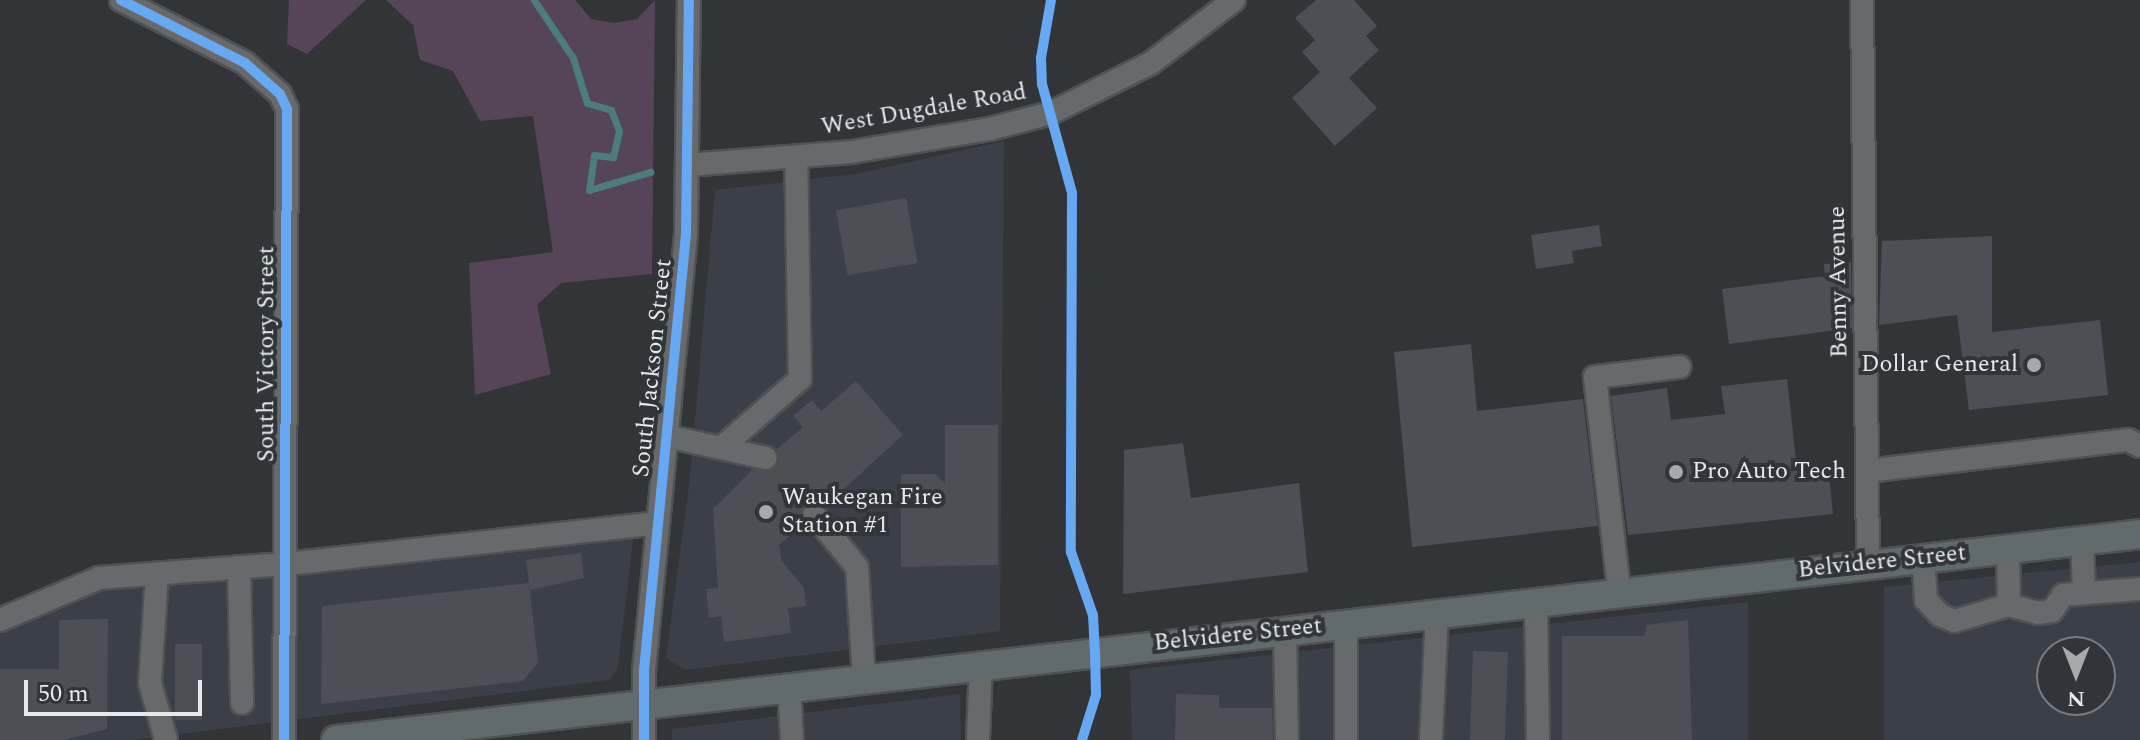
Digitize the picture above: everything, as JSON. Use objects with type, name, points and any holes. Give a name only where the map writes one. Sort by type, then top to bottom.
[{"type":"main road","name":"Belvidere Street","points":[[336,740],[395,736],[644,702],[1619,590],[2140,534]]},
{"type":"street","name":"South Victory Street","points":[[121,0],[245,63],[280,94],[287,109],[284,740]]},
{"type":"street","name":"South Jackson Street","points":[[644,740],[657,523],[684,262],[689,0]]},
{"type":"street","name":"Benny Avenue","points":[[1862,0],[1868,563]]},
{"type":"street","name":"West Dugdale Road","points":[[687,165],[796,157],[929,140],[1051,113],[1151,63],[1228,2]]},
{"type":"street","points":[[721,448],[800,379],[796,157]]},
{"type":"street","points":[[1619,590],[1595,377],[1679,367]]},
{"type":"street","points":[[666,436],[766,458]]},
{"type":"street","points":[[1867,471],[2128,440],[2140,446]]},
{"type":"street","points":[[814,515],[857,567],[864,678]]},
{"type":"street","points":[[0,620],[99,578],[287,564],[657,523]]},
{"type":"street","points":[[2082,540],[2084,591]]},
{"type":"street","points":[[2008,548],[2009,605]]},
{"type":"street","points":[[1923,557],[1926,600],[1940,615],[1954,621],[2009,605],[2038,613],[2052,611],[2063,595],[2084,591],[2140,589]]},
{"type":"street","points":[[239,567],[242,703]]},
{"type":"street","points":[[157,574],[150,683],[166,740]]},
{"type":"street","points":[[1536,600],[1538,740]]},
{"type":"street","points":[[1431,740],[1437,612]]},
{"type":"street","points":[[1346,623],[1346,740]]},
{"type":"street","points":[[1285,630],[1287,740]]},
{"type":"street","points":[[978,740],[981,663]]},
{"type":"street","points":[[789,685],[792,740]]},
{"type":"shaded area","points":[[289,0],[366,0],[307,54],[287,44]]},
{"type":"shaded area","points":[[386,0],[575,0],[591,19],[614,23],[637,19],[655,0],[652,274],[561,283],[537,305],[551,374],[475,395],[469,263],[553,252],[533,116],[480,121],[453,71],[420,60],[413,25]]},
{"type":"shaded area","points":[[1004,141],[1000,631],[686,670],[666,658],[690,478],[715,190],[856,174]]},
{"type":"shaded area","points":[[636,514],[618,667],[609,680],[134,740],[0,740],[0,610],[94,570]]},
{"type":"shaded area","points":[[2140,562],[2140,740],[1884,740],[1884,587]]},
{"type":"shaded area","points":[[1748,602],[1748,740],[1132,740],[1130,670]]},
{"type":"shaded area","points":[[960,694],[961,740],[672,740],[672,729]]},
{"type":"building","points":[[1316,0],[1354,0],[1377,26],[1366,36],[1379,50],[1349,78],[1377,108],[1335,146],[1292,98],[1320,72],[1302,52],[1315,40],[1295,18]]},
{"type":"building","points":[[906,198],[917,263],[848,275],[836,210]]},
{"type":"building","points":[[1599,225],[1602,246],[1572,251],[1574,263],[1536,269],[1531,235]]},
{"type":"building","points":[[1992,236],[1992,332],[2100,320],[2108,395],[1969,410],[1957,315],[1879,325],[1882,241]]},
{"type":"building","points":[[1851,262],[1852,328],[1729,344],[1722,289],[1825,276],[1824,264]]},
{"type":"building","points":[[1471,344],[1477,411],[1583,399],[1598,526],[1412,547],[1394,352]]},
{"type":"building","points":[[1787,379],[1798,478],[1829,475],[1833,514],[1628,535],[1611,396],[1667,388],[1671,420],[1725,414],[1721,386]]},
{"type":"building","name":"Waukegan Fire Station #1","points":[[856,381],[903,435],[825,506],[812,501],[805,505],[804,524],[779,545],[782,561],[804,588],[806,606],[788,608],[791,633],[724,642],[721,616],[709,618],[706,589],[718,588],[713,509],[753,469],[777,467],[777,449],[803,427],[793,416],[812,400],[821,411]]},
{"type":"building","points":[[945,425],[998,425],[998,565],[901,567],[901,474],[936,474],[945,484]]},
{"type":"building","points":[[1183,443],[1191,498],[1299,483],[1308,572],[1123,594],[1124,450]]},
{"type":"building","points":[[581,553],[584,578],[530,590],[526,560]]},
{"type":"building","points":[[529,583],[538,663],[523,681],[321,704],[322,606]]},
{"type":"building","points":[[108,619],[107,729],[63,740],[0,740],[0,669],[59,669],[59,620]]},
{"type":"building","points":[[1688,620],[1692,740],[1562,740],[1562,636],[1645,636],[1646,625]]},
{"type":"building","points":[[175,644],[202,644],[202,720],[175,720]]},
{"type":"building","points":[[1473,651],[1508,652],[1505,740],[1470,740]]},
{"type":"building","points":[[1176,694],[1219,695],[1219,708],[1272,708],[1273,740],[1175,740]]},
{"type":"waterway","points":[[534,0],[573,58],[587,103],[611,110],[619,131],[613,157],[594,155],[589,190],[650,172]]},
{"type":"tunnel","points":[[766,458],[814,515]]},
{"type":"cycle path","points":[[121,0],[245,63],[280,94],[287,109],[284,740]]},
{"type":"cycle path","points":[[644,740],[644,670],[686,233],[689,0]]},
{"type":"cycle path","points":[[1051,0],[1041,58],[1042,84],[1072,193],[1071,552],[1093,615],[1095,651],[1096,695],[1082,740]]},
{"type":"place","name":"Dollar General","points":[[2034,365]]},
{"type":"place","name":"Pro Auto Tech","points":[[1676,472]]},
{"type":"place","name":"Waukegan Fire Station #1","points":[[766,512]]}]
